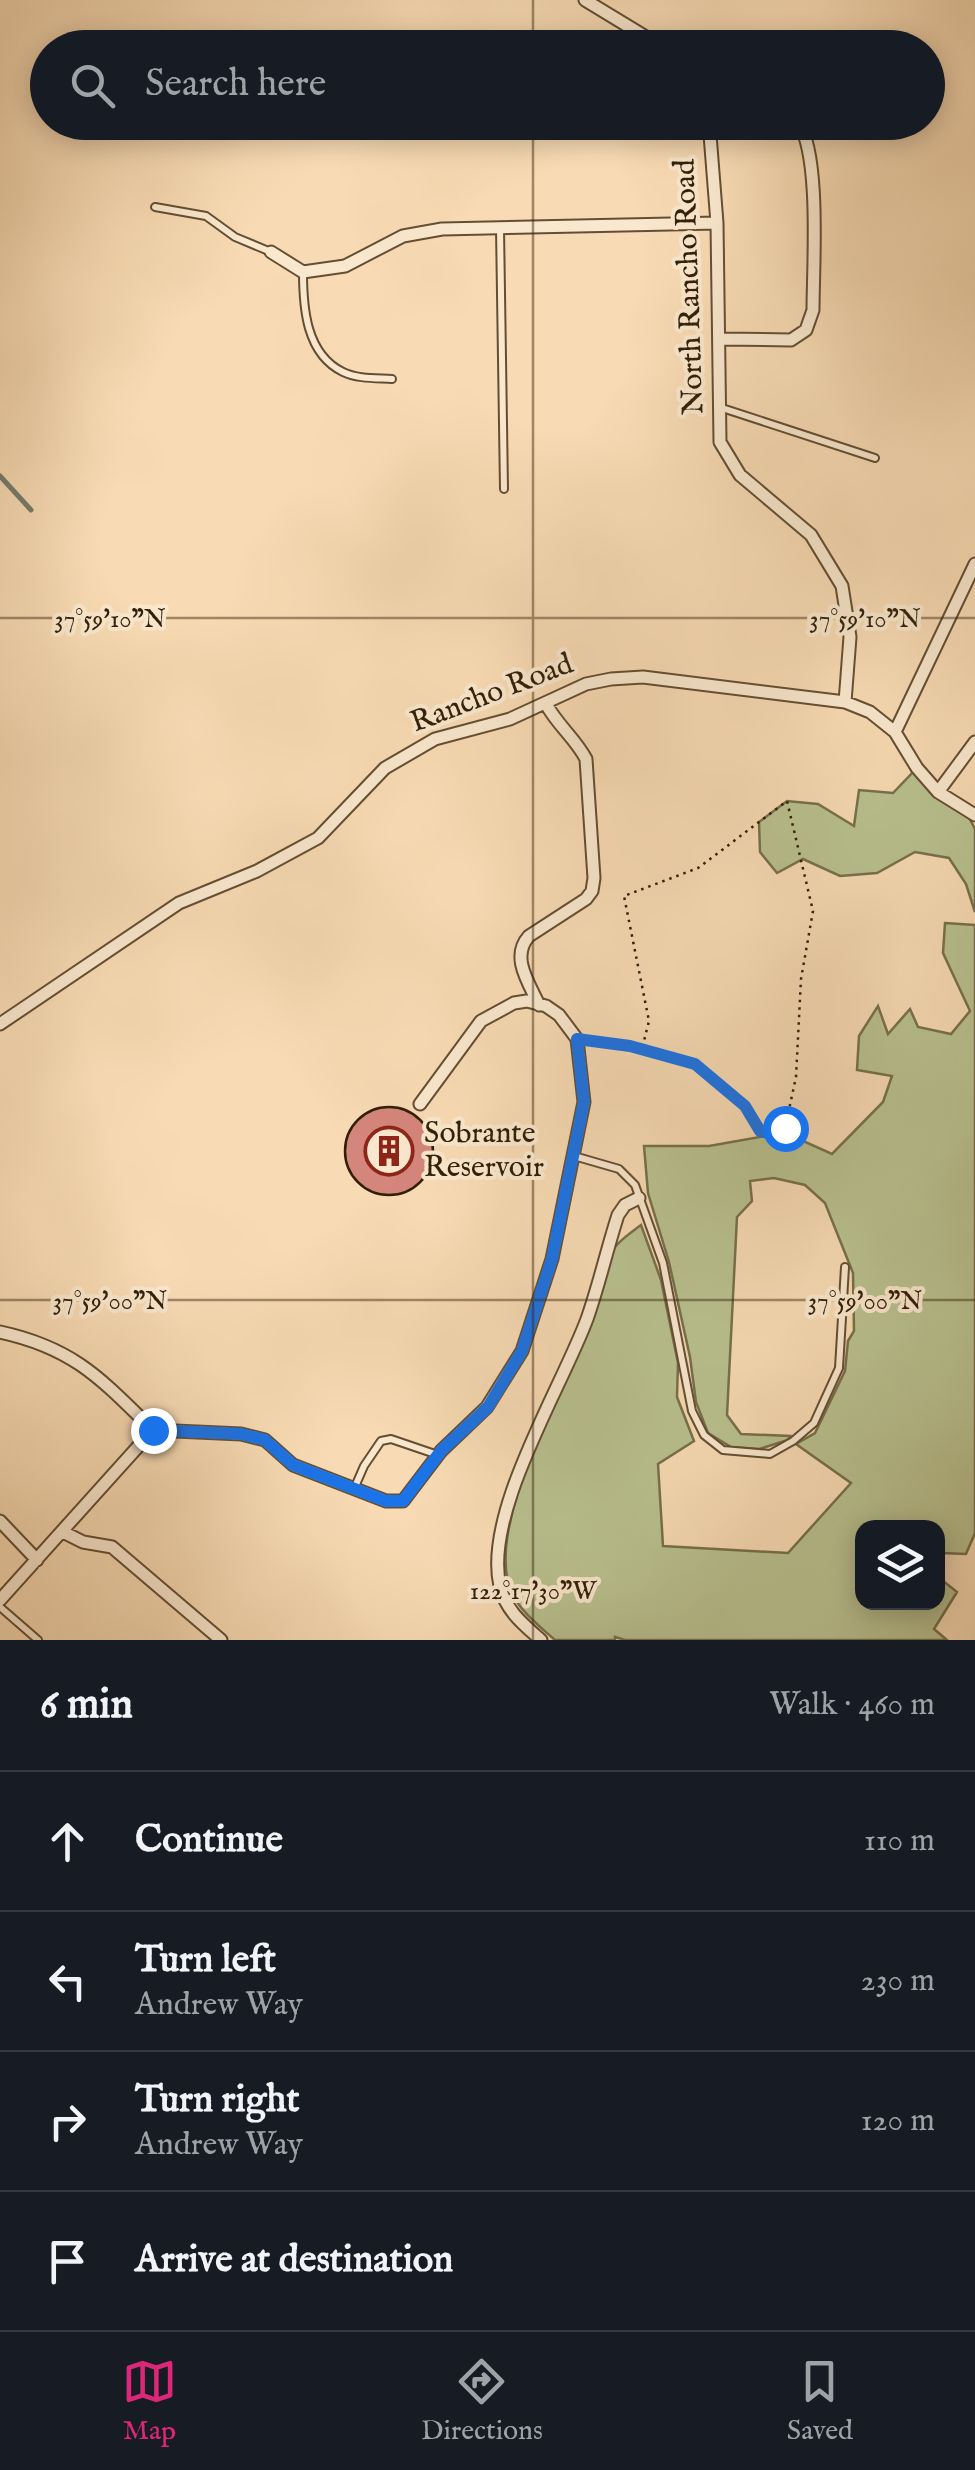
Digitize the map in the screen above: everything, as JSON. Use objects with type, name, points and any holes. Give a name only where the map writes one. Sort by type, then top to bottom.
[{"type":"street","points":[[585,0],[634,30]]},
{"type":"street","name":"North Rancho Road","points":[[710,140],[720,338],[720,442],[740,475],[812,534],[842,586],[850,637],[845,702]]},
{"type":"street","points":[[720,338],[792,340],[806,330],[813,310],[812,163],[806,140]]},
{"type":"street","points":[[270,252],[303,272],[345,266],[403,236],[442,229],[716,222]]},
{"type":"street","points":[[895,732],[975,564]]},
{"type":"street","name":"Rancho Road","points":[[0,1024],[180,902],[256,871],[318,838],[385,768],[435,739],[510,719],[586,684],[643,677],[845,702]]},
{"type":"street","points":[[845,702],[870,712],[895,732],[916,768],[938,792],[975,815]]},
{"type":"street","points":[[539,1004],[520,961],[522,944],[586,898],[594,878],[586,759],[578,744],[557,725],[546,704]]},
{"type":"street","points":[[938,792],[975,742]]},
{"type":"street","points":[[0,1332],[35,1340],[68,1354],[94,1373],[153,1430],[241,1434],[265,1440],[293,1465],[386,1501],[403,1501],[438,1455],[488,1407],[522,1351],[552,1259],[584,1102],[577,1039],[559,1015],[539,1004],[514,1003],[481,1021],[420,1104]]},
{"type":"street","points":[[541,1640],[516,1618],[506,1603],[500,1588],[498,1537],[526,1458],[587,1318],[618,1215],[625,1205],[640,1198]]},
{"type":"street","points":[[0,1600],[153,1430]]},
{"type":"street","points":[[0,1521],[36,1560]]},
{"type":"street","points":[[63,1532],[83,1542],[112,1547],[221,1640]]},
{"type":"lane","points":[[155,206],[206,216],[235,237],[270,252]]},
{"type":"lane","points":[[500,226],[504,489]]},
{"type":"lane","points":[[303,272],[308,330],[323,355],[343,372],[392,378]]},
{"type":"lane","points":[[718,407],[875,458]]},
{"type":"lane","points":[[574,1156],[619,1170],[635,1185],[663,1264],[692,1410],[704,1434],[723,1450],[770,1454],[793,1442],[814,1423],[840,1368],[845,1267]]},
{"type":"lane","points":[[354,1490],[381,1441],[391,1438],[438,1455]]},
{"type":"lane","points":[[0,1608],[38,1640]]},
{"type":"path","points":[[577,1039],[642,1049],[695,1064],[745,1106],[760,1131],[771,1134],[785,1128],[796,1077],[801,978],[813,911],[787,801],[698,868],[624,896],[649,1021],[642,1049]]},
{"type":"green space","points":[[917,768],[966,812],[975,829],[975,912],[966,884],[949,858],[915,852],[877,873],[840,876],[803,859],[777,873],[760,852],[759,822],[787,801],[818,804],[854,826],[859,790],[893,793]]},
{"type":"green space","points":[[945,923],[975,925],[975,1533],[966,1554],[945,1553],[945,1520],[855,1520],[855,1610],[945,1610],[945,1583],[957,1592],[934,1629],[947,1640],[555,1640],[527,1614],[511,1591],[506,1553],[510,1520],[534,1448],[594,1316],[613,1250],[641,1225],[661,1280],[678,1363],[677,1397],[694,1441],[658,1464],[663,1546],[788,1553],[851,1483],[796,1444],[815,1433],[845,1371],[848,1341],[854,1331],[853,1273],[825,1203],[805,1185],[774,1178],[750,1181],[752,1201],[737,1217],[727,1415],[741,1434],[790,1436],[759,1449],[731,1447],[708,1433],[696,1402],[669,1262],[648,1193],[644,1146],[709,1146],[771,1135],[801,1140],[832,1154],[883,1102],[892,1076],[857,1070],[859,1036],[878,1006],[888,1034],[910,1009],[918,1027],[951,1034],[970,1011],[943,953]]},
{"type":"building","name":"Sobrante Reservoir","points":[[389,1107],[406,1110],[420,1120],[430,1134],[430,1168],[420,1182],[406,1192],[389,1195],[372,1192],[358,1182],[348,1168],[345,1151],[348,1134],[358,1120],[372,1110]]},
{"type":"waterway","points":[[0,476],[31,510]]},
{"type":"place","name":"Sobrante Reservoir","points":[[389,1151]]},
{"type":"route","points":[[153,1430],[241,1434],[265,1440],[293,1465],[386,1501],[403,1501],[441,1451],[488,1407],[522,1351],[552,1259],[584,1102],[577,1039],[630,1046],[695,1064],[745,1106],[760,1131],[771,1134],[785,1128]]}]
